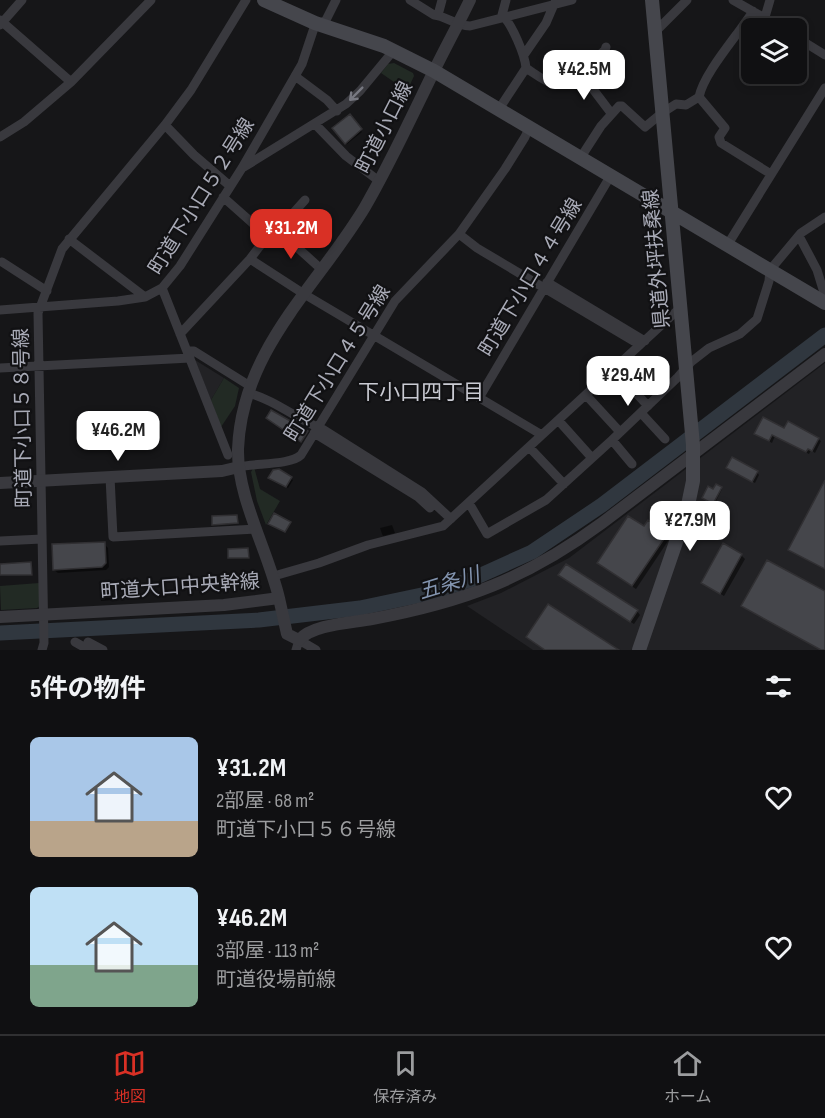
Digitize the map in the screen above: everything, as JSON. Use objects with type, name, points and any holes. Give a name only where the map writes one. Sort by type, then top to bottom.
[{"type":"main road","points":[[264,0],[320,25],[368,39],[434,71],[770,270],[824,299]]},
{"type":"main road","name":"県道外坪扶桑線","points":[[639,650],[687,510],[693,481],[691,422],[652,0]]},
{"type":"street","points":[[22,0],[1,23],[71,82]]},
{"type":"street","points":[[0,136],[24,122],[71,82],[151,0]]},
{"type":"street","name":"町道下小口５８号線","points":[[43,646],[38,313],[58,257],[69,239],[165,125],[191,90],[246,0]]},
{"type":"street","name":"町道下小口５２号線","points":[[228,455],[162,288],[180,267],[242,168],[306,55],[314,28],[326,20],[336,0]]},
{"type":"street","points":[[410,0],[458,26],[470,26],[556,2],[572,0]]},
{"type":"street","points":[[438,15],[442,0]]},
{"type":"street","name":"町道小口線","points":[[280,602],[274,576],[246,500],[240,467],[238,451],[240,428],[249,389],[264,355],[356,221],[379,182],[470,0]]},
{"type":"street","points":[[500,109],[526,68],[524,55],[506,17],[502,15],[506,0]]},
{"type":"street","points":[[655,32],[687,0]]},
{"type":"street","points":[[733,0],[765,17],[770,0]]},
{"type":"street","points":[[524,55],[546,23],[556,2]]},
{"type":"street","points":[[581,157],[601,126],[619,106],[622,106],[645,127],[676,104],[686,105],[699,97],[712,70],[753,11]]},
{"type":"street","points":[[807,44],[825,55]]},
{"type":"street","points":[[526,68],[558,84],[580,72],[606,47]]},
{"type":"street","points":[[242,168],[337,111],[360,92],[394,50]]},
{"type":"street","points":[[580,72],[611,113]]},
{"type":"street","points":[[295,76],[327,100],[337,111]]},
{"type":"street","points":[[728,244],[825,88]]},
{"type":"street","points":[[699,97],[725,128],[719,137],[721,142],[771,174]]},
{"type":"street","points":[[315,124],[346,156],[379,182]]},
{"type":"street","points":[[165,125],[194,155],[230,186]]},
{"type":"street","name":"町道下小口４５号線","points":[[240,467],[255,463],[297,459],[395,301],[459,234],[520,145],[530,126]]},
{"type":"street","name":"町道下小口４４号線","points":[[479,398],[611,175]]},
{"type":"street","points":[[223,197],[267,236]]},
{"type":"street","points":[[180,334],[250,259],[267,236],[278,230],[305,200]]},
{"type":"street","points":[[469,503],[487,534],[546,500],[709,348],[740,334],[756,319],[769,281],[770,270],[799,236],[825,217]]},
{"type":"street","points":[[278,230],[321,269]]},
{"type":"street","points":[[459,234],[477,248],[546,285],[642,343]]},
{"type":"street","points":[[799,236],[817,270],[824,299]]},
{"type":"street","points":[[69,239],[145,297]]},
{"type":"street","points":[[250,259],[304,294],[542,435]]},
{"type":"street","points":[[1,263],[47,291]]},
{"type":"street","points":[[0,310],[92,304],[145,297],[162,288]]},
{"type":"street","points":[[274,576],[368,545],[443,526],[680,308]]},
{"type":"street","points":[[0,368],[188,355],[194,351],[249,389],[418,497],[449,521]]},
{"type":"street","points":[[316,650],[297,645],[306,634],[319,629],[431,607],[470,595],[547,560],[593,530],[693,449],[825,354]]},
{"type":"street","points":[[614,369],[665,439]]},
{"type":"street","points":[[586,395],[620,432]]},
{"type":"street","points":[[558,420],[592,458]]},
{"type":"street","points":[[315,430],[356,451],[422,492],[449,521]]},
{"type":"street","points":[[612,440],[632,464]]},
{"type":"street","points":[[529,447],[564,484]]},
{"type":"street","points":[[0,483],[222,471],[240,467]]},
{"type":"street","points":[[110,477],[113,537],[257,529]]},
{"type":"street","points":[[0,541],[42,539]]},
{"type":"street","name":"町道大口中央幹線","points":[[0,617],[43,618],[280,602],[287,634],[297,645]]},
{"type":"street","points":[[75,642],[103,650]]},
{"type":"shaded area","points":[[394,63],[413,73],[414,76],[407,91],[381,73],[388,64]]},
{"type":"shaded area","points":[[195,360],[224,378],[211,400]]},
{"type":"shaded area","points":[[825,363],[825,650],[533,650],[467,606],[501,593],[569,558]]},
{"type":"shaded area","points":[[224,378],[239,388],[235,406],[221,427],[211,400]]},
{"type":"shaded area","points":[[254,467],[260,489],[280,501],[266,525],[257,501],[251,472]]},
{"type":"shaded area","points":[[39,583],[40,606],[1,610],[0,586]]},
{"type":"building","points":[[350,114],[362,129],[345,144],[332,128]]},
{"type":"building","points":[[271,410],[308,431],[301,442],[266,418]]},
{"type":"building","points":[[763,417],[784,428],[788,421],[819,438],[812,451],[808,449],[806,452],[772,435],[769,441],[754,434]]},
{"type":"building","points":[[732,457],[758,471],[752,482],[726,468]]},
{"type":"building","points":[[279,469],[292,477],[286,487],[268,478],[273,470]]},
{"type":"building","points":[[825,480],[825,569],[788,550]]},
{"type":"building","points":[[716,484],[722,487],[713,504],[702,498],[708,486],[713,489]]},
{"type":"building","points":[[274,513],[291,522],[285,532],[268,524]]},
{"type":"building","points":[[237,515],[238,523],[212,525],[212,516]]},
{"type":"building","points":[[628,516],[644,526],[648,520],[668,533],[632,586],[597,563]]},
{"type":"building","points":[[105,542],[106,563],[102,567],[53,570],[52,544]]},
{"type":"building","points":[[723,543],[742,554],[720,594],[701,583]]},
{"type":"building","points":[[248,548],[249,558],[228,558],[228,549]]},
{"type":"building","points":[[767,560],[825,591],[825,650],[821,650],[741,606]]},
{"type":"building","points":[[31,562],[32,575],[0,575],[0,564]]},
{"type":"building","points":[[566,564],[638,610],[630,622],[558,575]]},
{"type":"building","points":[[548,604],[619,650],[545,650],[526,637]]},
{"type":"waterway","name":"五条川","points":[[0,633],[259,620],[360,608],[431,593],[470,580],[532,552],[602,505],[825,335]]},
{"type":"district","name":"下小口四丁目","points":[[421,392]]}]
